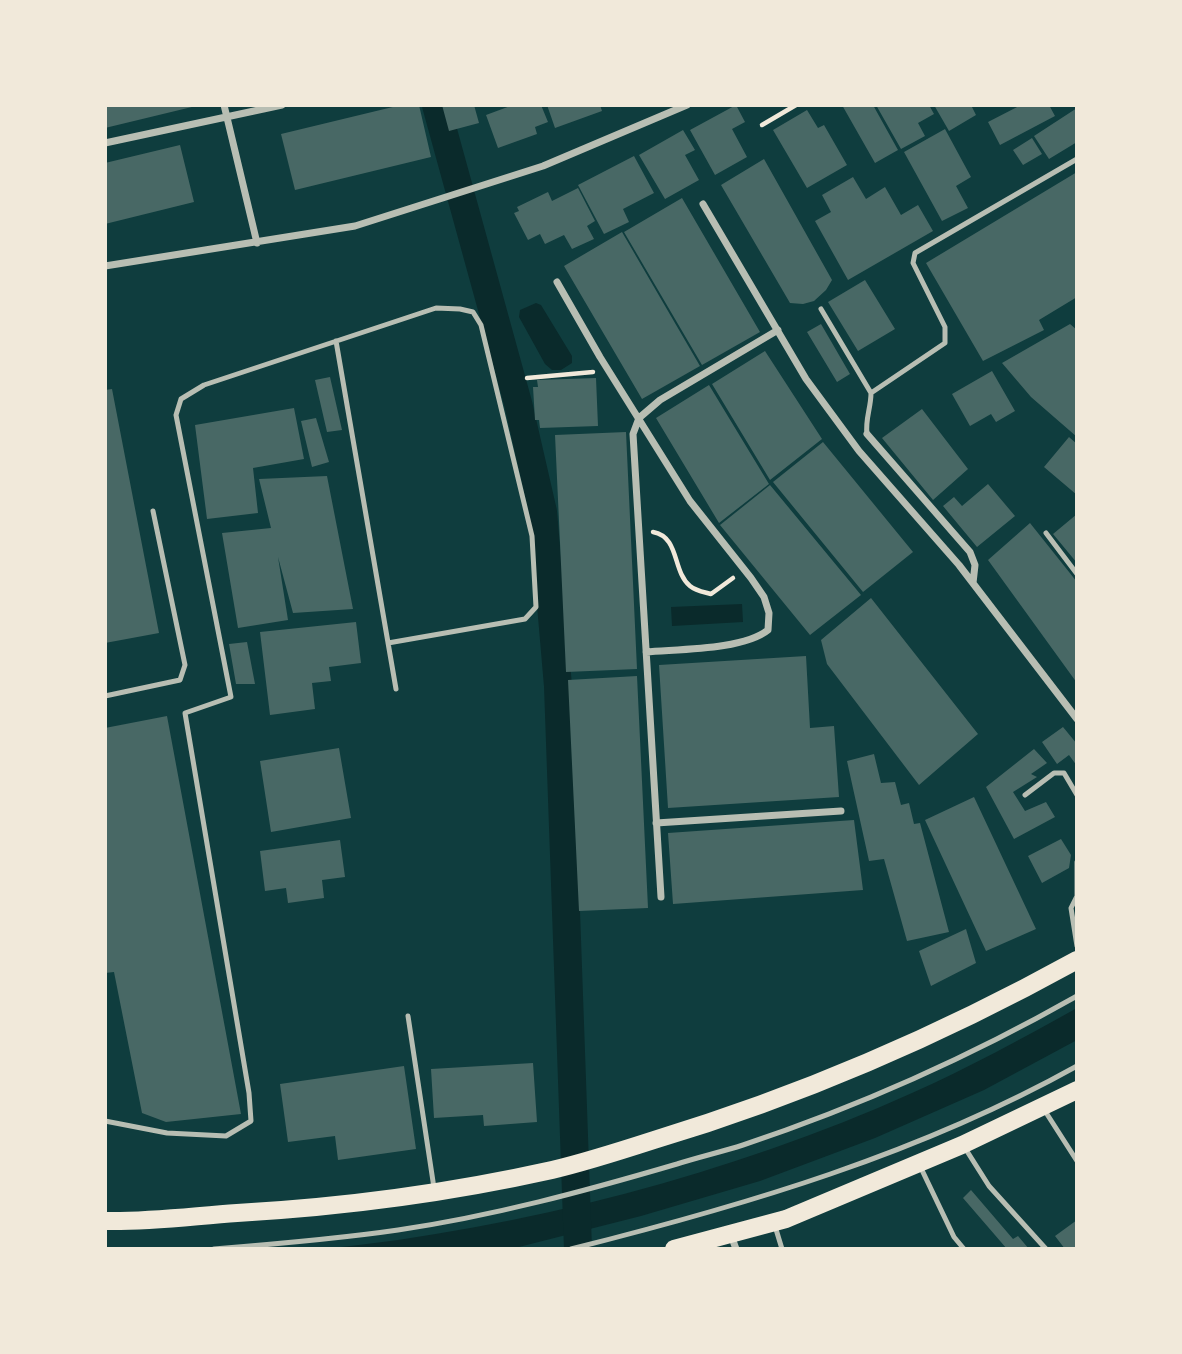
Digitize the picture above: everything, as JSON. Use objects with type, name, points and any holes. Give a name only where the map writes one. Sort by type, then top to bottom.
[{"type":"main road","points":[[105,1221],[280,1211],[434,1191],[551,1170],[604,1156],[727,1118],[828,1079],[1022,990],[1077,960]]},
{"type":"main road","points":[[674,1249],[733,1242],[962,1145],[1077,1090]]},
{"type":"street","points":[[224,105],[257,243]]},
{"type":"street","points":[[105,143],[282,105]]},
{"type":"street","points":[[105,266],[355,226],[543,166],[687,105]]},
{"type":"street","points":[[704,204],[806,379],[859,451],[973,584],[1076,717]]},
{"type":"street","points":[[557,282],[690,501],[764,597],[769,613],[768,630],[759,638],[736,643],[646,652]]},
{"type":"street","points":[[661,897],[633,434],[639,418],[660,400],[778,330]]},
{"type":"street","points":[[867,434],[970,552],[975,565],[973,584]]},
{"type":"street","points":[[656,823],[841,811]]},
{"type":"lane","points":[[871,393],[945,343],[945,327],[913,263],[915,253],[1077,159]]},
{"type":"lane","points":[[105,1121],[166,1133],[226,1136],[251,1121],[250,1093],[185,713],[231,697],[176,415],[181,399],[204,385],[436,308],[473,312],[481,325],[532,536],[536,607],[525,619],[388,643]]},
{"type":"lane","points":[[821,309],[871,393],[871,405],[865,421],[867,434]]},
{"type":"lane","points":[[336,341],[396,689]]},
{"type":"lane","points":[[105,696],[180,680],[185,665],[153,511]]},
{"type":"lane","points":[[1046,533],[1077,574]]},
{"type":"lane","points":[[1025,795],[1054,773],[1064,773],[1077,795]]},
{"type":"lane","points":[[1077,862],[1077,897],[1071,908],[1077,946]]},
{"type":"lane","points":[[214,1249],[319,1241],[401,1230],[551,1200],[630,1179],[741,1145],[816,1118],[927,1071],[1077,996]]},
{"type":"lane","points":[[408,1016],[434,1191]]},
{"type":"lane","points":[[571,1249],[832,1175],[930,1137],[1077,1066]]},
{"type":"lane","points":[[1043,1108],[1077,1161]]},
{"type":"lane","points":[[962,1145],[989,1186],[1046,1249]]},
{"type":"lane","points":[[919,1163],[954,1237],[964,1249]]},
{"type":"lane","points":[[774,1223],[782,1249]]},
{"type":"path","points":[[762,125],[796,105]]},
{"type":"path","points":[[527,378],[596,371]]},
{"type":"path","points":[[638,529],[660,533],[669,541],[682,579],[692,589],[711,594],[743,568]]},
{"type":"water","points":[[536,303],[541,305],[572,356],[572,363],[561,370],[552,370],[545,364],[519,317],[520,310]]},
{"type":"water","points":[[742,604],[743,622],[672,626],[671,607]]},
{"type":"water","points":[[1077,1008],[1077,1040],[984,1090],[875,1138],[760,1181],[641,1216],[511,1249],[324,1249],[473,1228],[624,1194],[699,1173],[772,1149],[912,1093],[975,1063]]},
{"type":"building","points":[[105,105],[196,105],[196,106],[105,128]]},
{"type":"building","points":[[401,105],[419,105],[431,157],[295,190],[281,134]]},
{"type":"building","points":[[442,105],[474,105],[479,123],[449,131]]},
{"type":"building","points":[[513,105],[541,105],[548,122],[535,127],[537,134],[498,148],[486,115]]},
{"type":"building","points":[[547,105],[600,105],[602,111],[555,128]]},
{"type":"building","points":[[736,105],[745,122],[732,129],[747,157],[715,175],[690,130]]},
{"type":"building","points":[[842,105],[873,105],[898,150],[875,163]]},
{"type":"building","points":[[876,105],[929,105],[934,114],[918,123],[925,136],[901,149]]},
{"type":"building","points":[[934,105],[971,105],[976,115],[949,131]]},
{"type":"building","points":[[1021,105],[1049,105],[1055,116],[1000,145],[988,122]]},
{"type":"building","points":[[1077,108],[1077,142],[1049,159],[1034,136]]},
{"type":"building","points":[[807,110],[818,128],[824,125],[847,165],[807,188],[773,130]]},
{"type":"building","points":[[945,129],[971,177],[956,186],[968,208],[942,221],[904,152]]},
{"type":"building","points":[[683,130],[695,150],[685,155],[699,180],[665,199],[639,155]]},
{"type":"building","points":[[1032,138],[1042,154],[1023,165],[1013,150]]},
{"type":"building","points":[[180,145],[194,202],[105,224],[105,163]]},
{"type":"building","points":[[634,156],[654,193],[623,209],[629,222],[604,234],[578,185]]},
{"type":"building","points":[[764,159],[832,280],[814,301],[790,303],[721,185]]},
{"type":"building","points":[[1077,172],[1077,297],[1039,320],[1044,330],[983,361],[926,263]]},
{"type":"building","points":[[853,177],[866,199],[885,187],[901,215],[918,205],[933,231],[848,280],[815,221],[831,212],[822,195]]},
{"type":"building","points":[[578,188],[595,221],[587,226],[594,239],[572,249],[564,235],[545,244],[540,234],[528,240],[514,213],[519,211],[517,207],[548,192],[552,201]]},
{"type":"building","points":[[682,198],[760,332],[702,365],[624,232]]},
{"type":"building","points":[[622,232],[700,366],[642,399],[564,266]]},
{"type":"building","points":[[865,280],[895,329],[858,351],[828,302]]},
{"type":"building","points":[[821,324],[850,374],[837,382],[807,332]]},
{"type":"building","points":[[1070,324],[1077,330],[1077,437],[1031,397],[1002,363]]},
{"type":"building","points":[[765,351],[822,439],[770,480],[712,384]]},
{"type":"building","points":[[992,371],[1015,411],[996,422],[991,414],[970,426],[952,394]]},
{"type":"building","points":[[330,377],[342,430],[327,432],[315,380]]},
{"type":"building","points":[[596,378],[598,426],[540,428],[539,420],[535,420],[533,387],[538,387],[537,380]]},
{"type":"building","points":[[709,385],[769,484],[719,523],[656,418]]},
{"type":"building","points":[[112,389],[159,633],[105,643],[105,390]]},
{"type":"building","points":[[294,408],[304,459],[253,468],[258,513],[207,519],[195,425]]},
{"type":"building","points":[[922,409],[968,469],[933,500],[882,438]]},
{"type":"building","points":[[316,418],[329,462],[312,467],[301,421]]},
{"type":"building","points":[[626,432],[637,669],[566,672],[555,435]]},
{"type":"building","points":[[1069,437],[1077,444],[1077,495],[1044,467]]},
{"type":"building","points":[[823,442],[913,552],[863,592],[773,482]]},
{"type":"building","points":[[327,476],[353,609],[293,613],[278,557],[288,620],[238,628],[222,533],[271,528],[259,479]]},
{"type":"building","points":[[988,484],[1015,516],[977,547],[943,506],[954,497],[962,506]]},
{"type":"building","points":[[770,485],[861,595],[810,635],[720,525]]},
{"type":"building","points":[[1077,514],[1077,563],[1053,534]]},
{"type":"building","points":[[1030,523],[1077,582],[1077,683],[988,560]]},
{"type":"building","points":[[871,598],[978,734],[919,785],[827,664],[821,640]]},
{"type":"building","points":[[356,622],[361,663],[329,667],[331,681],[312,683],[315,709],[270,715],[260,632]]},
{"type":"building","points":[[247,642],[255,684],[236,684],[229,644]]},
{"type":"building","points":[[806,656],[810,728],[834,726],[839,797],[668,808],[659,665]]},
{"type":"building","points":[[637,676],[648,908],[579,911],[568,680]]},
{"type":"building","points":[[167,716],[241,1114],[166,1122],[142,1113],[114,972],[105,973],[105,728]]},
{"type":"building","points":[[1063,727],[1077,744],[1077,766],[1069,755],[1057,764],[1042,742]]},
{"type":"building","points":[[339,748],[351,818],[271,832],[260,761]]},
{"type":"building","points":[[1034,749],[1047,763],[1031,774],[1037,777],[1013,792],[1025,811],[1046,802],[1055,817],[1014,839],[986,787]]},
{"type":"building","points":[[874,754],[881,783],[895,782],[901,805],[909,803],[914,824],[920,823],[949,932],[907,941],[884,859],[869,861],[847,761]]},
{"type":"building","points":[[974,797],[1036,929],[986,951],[925,820]]},
{"type":"building","points":[[854,820],[863,890],[673,904],[668,833]]},
{"type":"building","points":[[1061,839],[1071,855],[1069,868],[1042,883],[1028,856]]},
{"type":"building","points":[[340,840],[345,877],[322,880],[324,898],[288,903],[286,888],[265,891],[260,851]]},
{"type":"building","points":[[966,929],[976,963],[931,986],[919,951]]},
{"type":"building","points":[[533,1063],[537,1122],[484,1126],[483,1115],[434,1118],[431,1069]]},
{"type":"building","points":[[404,1066],[416,1149],[338,1160],[335,1136],[288,1142],[280,1084]]},
{"type":"building","points":[[971,1190],[1013,1239],[1018,1236],[1029,1249],[1007,1249],[963,1198]]},
{"type":"building","points":[[1077,1220],[1077,1249],[1065,1249],[1055,1236]]},
{"type":"waterway","points":[[436,105],[518,403],[543,512],[558,686],[578,1249]]}]
